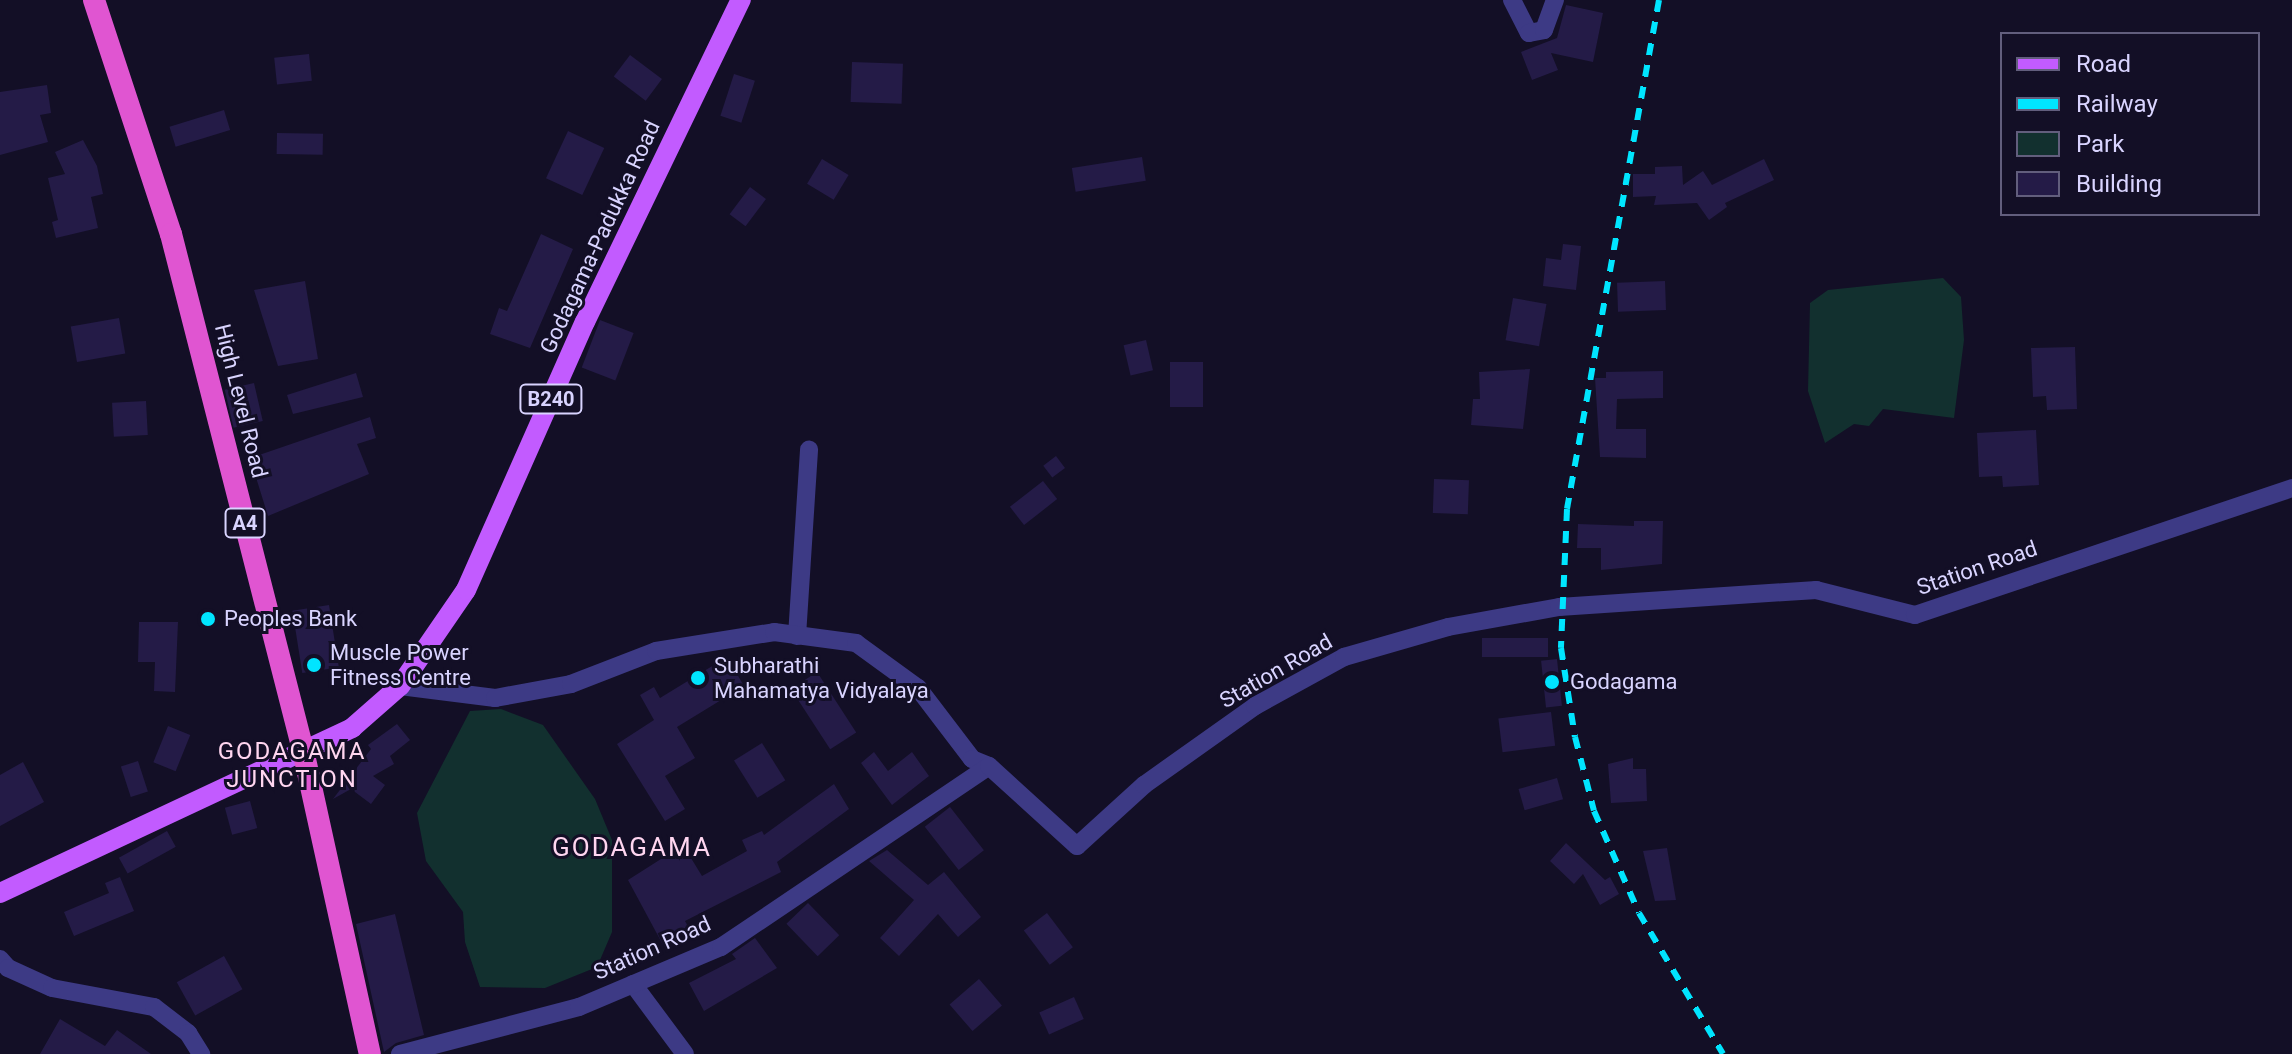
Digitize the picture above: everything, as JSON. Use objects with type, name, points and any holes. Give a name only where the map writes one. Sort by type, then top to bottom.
[{"type":"highway","name":"High Level Road","points":[[94,0],[171,234],[303,750],[370,1054]]},
{"type":"main road","name":"Godagama-Padukka Road","points":[[303,750],[352,728],[400,686],[466,590],[585,322],[741,0]]},
{"type":"main road","name":"B240","points":[[0,893],[303,750]]},
{"type":"street","points":[[1512,0],[1529,33],[1544,30],[1555,0]]},
{"type":"street","points":[[797,636],[809,449]]},
{"type":"street","name":"Station Road","points":[[400,1054],[579,1007],[721,947],[989,766],[1077,846],[1144,785],[1255,706],[1344,657],[1448,627],[1574,606],[1816,590],[1915,615],[2292,488]]},
{"type":"street","points":[[400,686],[495,698],[571,684],[656,651],[774,632],[856,643],[918,688],[972,759],[989,766]]},
{"type":"street","points":[[0,959],[8,968],[52,988],[154,1007],[188,1033],[201,1054]]},
{"type":"street","points":[[633,984],[685,1054]]},
{"type":"green space","points":[[1943,278],[1961,297],[1964,340],[1954,418],[1883,409],[1869,426],[1854,424],[1825,443],[1808,391],[1810,303],[1828,290]]},
{"type":"green space","points":[[501,709],[543,725],[595,799],[612,840],[612,932],[597,967],[545,988],[480,987],[465,942],[463,912],[426,861],[417,813],[470,711]]},
{"type":"building","points":[[1566,5],[1603,13],[1593,62],[1551,53],[1558,70],[1532,80],[1521,52],[1557,38]]},
{"type":"building","points":[[309,54],[312,81],[277,85],[274,58]]},
{"type":"building","points":[[630,55],[662,79],[646,101],[614,77]]},
{"type":"building","points":[[852,62],[903,64],[902,104],[851,102]]},
{"type":"building","points":[[734,74],[755,81],[741,123],[720,116]]},
{"type":"building","points":[[47,85],[51,113],[40,115],[48,142],[0,155],[0,92]]},
{"type":"building","points":[[224,110],[230,130],[176,147],[169,127]]},
{"type":"building","points":[[568,131],[604,148],[582,195],[546,178]]},
{"type":"building","points":[[277,133],[323,134],[323,155],[277,154]]},
{"type":"building","points":[[83,140],[97,166],[103,194],[91,197],[98,228],[56,238],[52,222],[58,220],[48,178],[65,174],[55,152]]},
{"type":"building","points":[[1142,157],[1146,181],[1076,192],[1072,168]]},
{"type":"building","points":[[822,159],[849,175],[834,200],[807,184]]},
{"type":"building","points":[[1764,159],[1774,180],[1725,203],[1727,207],[1709,220],[1697,203],[1654,205],[1656,196],[1633,197],[1633,174],[1655,174],[1655,167],[1682,166],[1683,185],[1703,171],[1712,185]]},
{"type":"building","points":[[750,187],[766,199],[746,226],[730,214]]},
{"type":"building","points":[[541,234],[573,249],[530,348],[490,334],[499,308],[507,311]]},
{"type":"building","points":[[1563,244],[1581,246],[1576,290],[1543,286],[1546,258],[1561,260]]},
{"type":"building","points":[[305,281],[318,359],[278,366],[254,290]]},
{"type":"building","points":[[1665,281],[1666,310],[1618,312],[1617,283]]},
{"type":"building","points":[[1513,298],[1546,304],[1539,346],[1506,340]]},
{"type":"building","points":[[119,318],[125,353],[77,362],[71,327]]},
{"type":"building","points":[[600,320],[634,333],[615,381],[582,368]]},
{"type":"building","points":[[1146,340],[1153,370],[1131,375],[1124,345]]},
{"type":"building","points":[[2075,347],[2077,409],[2047,410],[2046,396],[2033,397],[2031,348]]},
{"type":"building","points":[[1170,362],[1203,362],[1203,407],[1170,407]]},
{"type":"building","points":[[1530,369],[1523,429],[1471,425],[1473,399],[1480,399],[1479,372]]},
{"type":"building","points":[[1663,371],[1663,398],[1617,399],[1616,429],[1646,429],[1646,458],[1600,457],[1595,378],[1606,378],[1606,372]]},
{"type":"building","points":[[356,373],[363,397],[293,414],[287,395]]},
{"type":"building","points":[[254,383],[263,421],[234,428],[225,390]]},
{"type":"building","points":[[146,401],[148,435],[114,437],[112,403]]},
{"type":"building","points":[[370,417],[376,438],[357,444],[369,474],[268,516],[250,458]]},
{"type":"building","points":[[2036,430],[2039,485],[2003,487],[2002,476],[1979,477],[1977,433]]},
{"type":"building","points":[[1056,456],[1065,468],[1052,478],[1043,466]]},
{"type":"building","points":[[1434,479],[1469,480],[1468,514],[1433,513]]},
{"type":"building","points":[[1043,481],[1057,499],[1024,525],[1010,507]]},
{"type":"building","points":[[1634,521],[1663,521],[1662,564],[1601,570],[1601,548],[1577,548],[1578,524],[1634,526]]},
{"type":"building","points":[[329,605],[339,667],[302,673],[292,611]]},
{"type":"building","points":[[139,622],[178,622],[175,692],[154,691],[155,662],[138,662]]},
{"type":"building","points":[[1482,638],[1548,638],[1548,657],[1482,657]]},
{"type":"building","points":[[727,657],[744,686],[677,727],[695,758],[665,776],[685,809],[665,821],[617,744],[654,720],[640,695],[654,687],[660,698]]},
{"type":"building","points":[[1557,659],[1562,706],[1546,707],[1541,661]]},
{"type":"building","points":[[817,672],[856,732],[830,749],[791,689]]},
{"type":"building","points":[[1551,712],[1555,746],[1503,752],[1498,718]]},
{"type":"building","points":[[397,724],[410,740],[390,756],[394,764],[373,776],[385,785],[371,804],[351,789],[333,799],[371,749],[368,745]]},
{"type":"building","points":[[168,726],[190,735],[176,771],[153,762]]},
{"type":"building","points":[[762,743],[785,780],[757,798],[734,760]]},
{"type":"building","points":[[874,752],[888,771],[912,752],[929,776],[892,805],[861,763]]},
{"type":"building","points":[[1633,758],[1633,769],[1646,769],[1647,801],[1611,803],[1608,764]]},
{"type":"building","points":[[138,761],[148,791],[131,797],[121,767]]},
{"type":"building","points":[[23,762],[44,802],[0,826],[0,775]]},
{"type":"building","points":[[1557,778],[1563,799],[1525,810],[1519,789]]},
{"type":"building","points":[[834,784],[849,809],[777,862],[781,872],[685,921],[690,930],[663,945],[628,880],[683,845],[702,876],[747,851],[742,840],[762,831],[764,835]]},
{"type":"building","points":[[250,801],[257,828],[232,835],[225,808]]},
{"type":"building","points":[[950,807],[984,850],[959,870],[925,827]]},
{"type":"building","points":[[167,831],[176,847],[128,873],[119,858]]},
{"type":"building","points":[[1566,843],[1605,880],[1610,877],[1619,894],[1600,905],[1583,874],[1574,884],[1550,861]]},
{"type":"building","points":[[1667,848],[1676,900],[1655,901],[1643,851]]},
{"type":"building","points":[[887,850],[928,885],[944,872],[981,917],[958,937],[938,914],[899,956],[880,938],[914,900],[869,861]]},
{"type":"building","points":[[120,877],[134,911],[74,936],[64,912],[109,893],[105,883]]},
{"type":"building","points":[[808,903],[839,935],[818,956],[786,924]]},
{"type":"building","points":[[1047,913],[1073,947],[1050,965],[1024,930]]},
{"type":"building","points":[[395,914],[424,1035],[396,1043],[384,1052],[356,924]]},
{"type":"building","points":[[755,938],[777,968],[704,1011],[689,983],[736,959],[732,954]]},
{"type":"building","points":[[224,956],[242,989],[195,1015],[177,982]]},
{"type":"building","points":[[979,979],[1002,1005],[973,1031],[950,1005]]},
{"type":"building","points":[[1074,997],[1084,1019],[1049,1034],[1039,1012]]},
{"type":"building","points":[[60,1019],[105,1046],[117,1030],[151,1054],[40,1054]]},
{"type":"railway","points":[[1659,0],[1567,509],[1561,648],[1575,737],[1594,811],[1639,913],[1723,1054]]},
{"type":"place","name":"Peoples Bank","points":[[208,619]]},
{"type":"place","name":"Muscle Power Fitness Centre","points":[[314,665]]},
{"type":"place","name":"Subharathi Mahamatya Vidyalaya","points":[[698,678]]},
{"type":"place","name":"Godagama","points":[[1552,682]]},
{"type":"district","name":"GODAGAMA JUNCTION","points":[[292,766]]},
{"type":"district","name":"GODAGAMA","points":[[632,848]]}]
